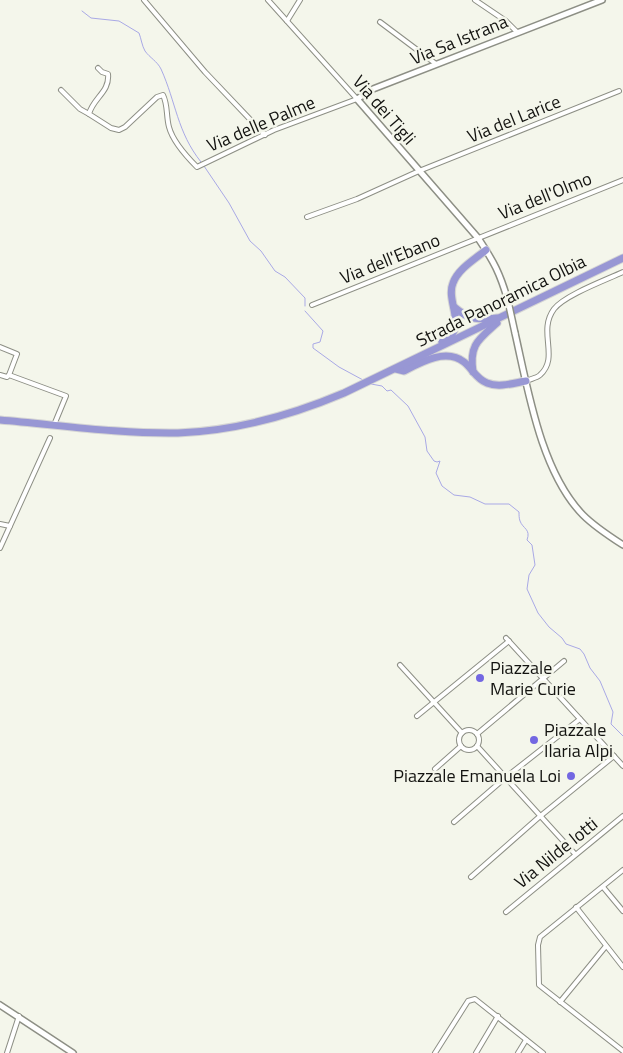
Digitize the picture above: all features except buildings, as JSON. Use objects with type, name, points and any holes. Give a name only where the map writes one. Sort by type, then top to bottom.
[{"type":"highway","points":[[406,364],[414,355],[446,340],[454,332],[457,322],[451,298],[453,282],[459,273],[486,250]]},
{"type":"highway","name":"Strada Panoramica Olbia","points":[[394,369],[623,258]]},
{"type":"highway","points":[[454,307],[463,315],[472,319],[502,318]]},
{"type":"highway","points":[[473,372],[472,350],[477,341],[502,318]]},
{"type":"highway","points":[[0,420],[148,433],[196,431],[246,425],[316,405],[394,369],[404,371],[425,360],[440,356],[454,357],[464,362],[480,380],[495,385],[526,381]]},
{"type":"street","points":[[144,0],[205,72],[265,135]]},
{"type":"street","name":"Via dei Tigli","points":[[268,0],[478,238],[486,250],[501,277],[540,438],[555,473],[582,514],[604,533],[623,545]]},
{"type":"street","points":[[287,21],[300,0]]},
{"type":"street","points":[[475,0],[506,21],[517,32]]},
{"type":"street","name":"Via Sa Istrana","points":[[356,99],[436,64],[602,0]]},
{"type":"street","points":[[380,22],[436,64]]},
{"type":"street","points":[[61,90],[80,109],[89,114],[90,108],[106,89],[109,79],[108,74],[98,68]]},
{"type":"street","name":"Via del Larice","points":[[307,217],[357,199],[419,171],[619,91]]},
{"type":"street","name":"Via delle Palme","points":[[89,114],[111,128],[119,130],[125,127],[157,97],[163,95],[166,102],[170,130],[176,142],[197,166],[265,135],[356,99]]},
{"type":"street","name":"Via dell'Olmo","points":[[478,238],[623,180]]},
{"type":"street","name":"Via dell'Ebano","points":[[312,305],[478,238]]},
{"type":"street","points":[[526,381],[540,375],[548,364],[547,320],[555,308],[564,300],[623,272]]},
{"type":"street","points":[[0,347],[17,354],[9,375]]},
{"type":"street","points":[[0,375],[7,377],[9,375],[66,396],[54,425]]},
{"type":"street","points":[[0,548],[50,438]]},
{"type":"street","points":[[0,524],[10,526]]},
{"type":"street","points":[[416,716],[507,639],[623,766]]},
{"type":"street","points":[[477,734],[564,661]]},
{"type":"street","points":[[400,665],[462,732]]},
{"type":"street","points":[[454,822],[505,778],[580,719]]},
{"type":"street","points":[[462,732],[470,730],[477,734],[479,739],[477,746]]},
{"type":"street","points":[[462,732],[459,740],[461,746],[468,750],[477,746]]},
{"type":"street","points":[[435,769],[461,746]]},
{"type":"street","points":[[477,746],[575,854]]},
{"type":"street","points":[[471,877],[540,816],[614,756]]},
{"type":"street","name":"Via Nilde Iotti","points":[[506,912],[623,816]]},
{"type":"street","points":[[623,870],[540,937],[538,945],[539,985],[623,1051]]},
{"type":"street","points":[[603,887],[623,912]]},
{"type":"street","points":[[576,907],[623,966]]},
{"type":"street","points":[[560,1002],[606,946]]},
{"type":"street","points":[[435,1053],[468,1001],[476,999],[543,1053]]},
{"type":"street","points":[[0,1004],[66,1051],[73,1053]]},
{"type":"street","points":[[7,1053],[18,1016]]},
{"type":"street","points":[[476,1053],[498,1016]]},
{"type":"street","points":[[518,1053],[526,1040]]},
{"type":"waterway","points":[[82,11],[91,18],[119,21],[139,33],[145,51],[161,69],[182,128],[193,151],[201,162]]},
{"type":"waterway","points":[[204,166],[229,203],[250,241],[261,251],[275,271],[285,277],[305,298],[305,306]]},
{"type":"waterway","points":[[305,311],[323,331],[320,342],[313,344],[313,348],[339,367],[363,380]]},
{"type":"waterway","points":[[371,384],[382,386],[387,391],[391,390],[408,406],[425,437],[427,451],[434,461],[440,461],[436,473],[442,486],[454,495],[470,497],[485,504],[509,504],[519,512],[521,524],[528,534],[527,540],[532,545],[535,565],[529,575],[527,589],[538,613],[566,644],[580,649],[584,654],[590,668],[600,681],[613,712],[611,724],[623,736]]},
{"type":"place","name":"Piazzale Marie Curie","points":[[480,678]]},
{"type":"place","name":"Piazzale Ilaria Alpi","points":[[534,740]]},
{"type":"place","name":"Piazzale Emanuela Loi","points":[[571,776]]}]
